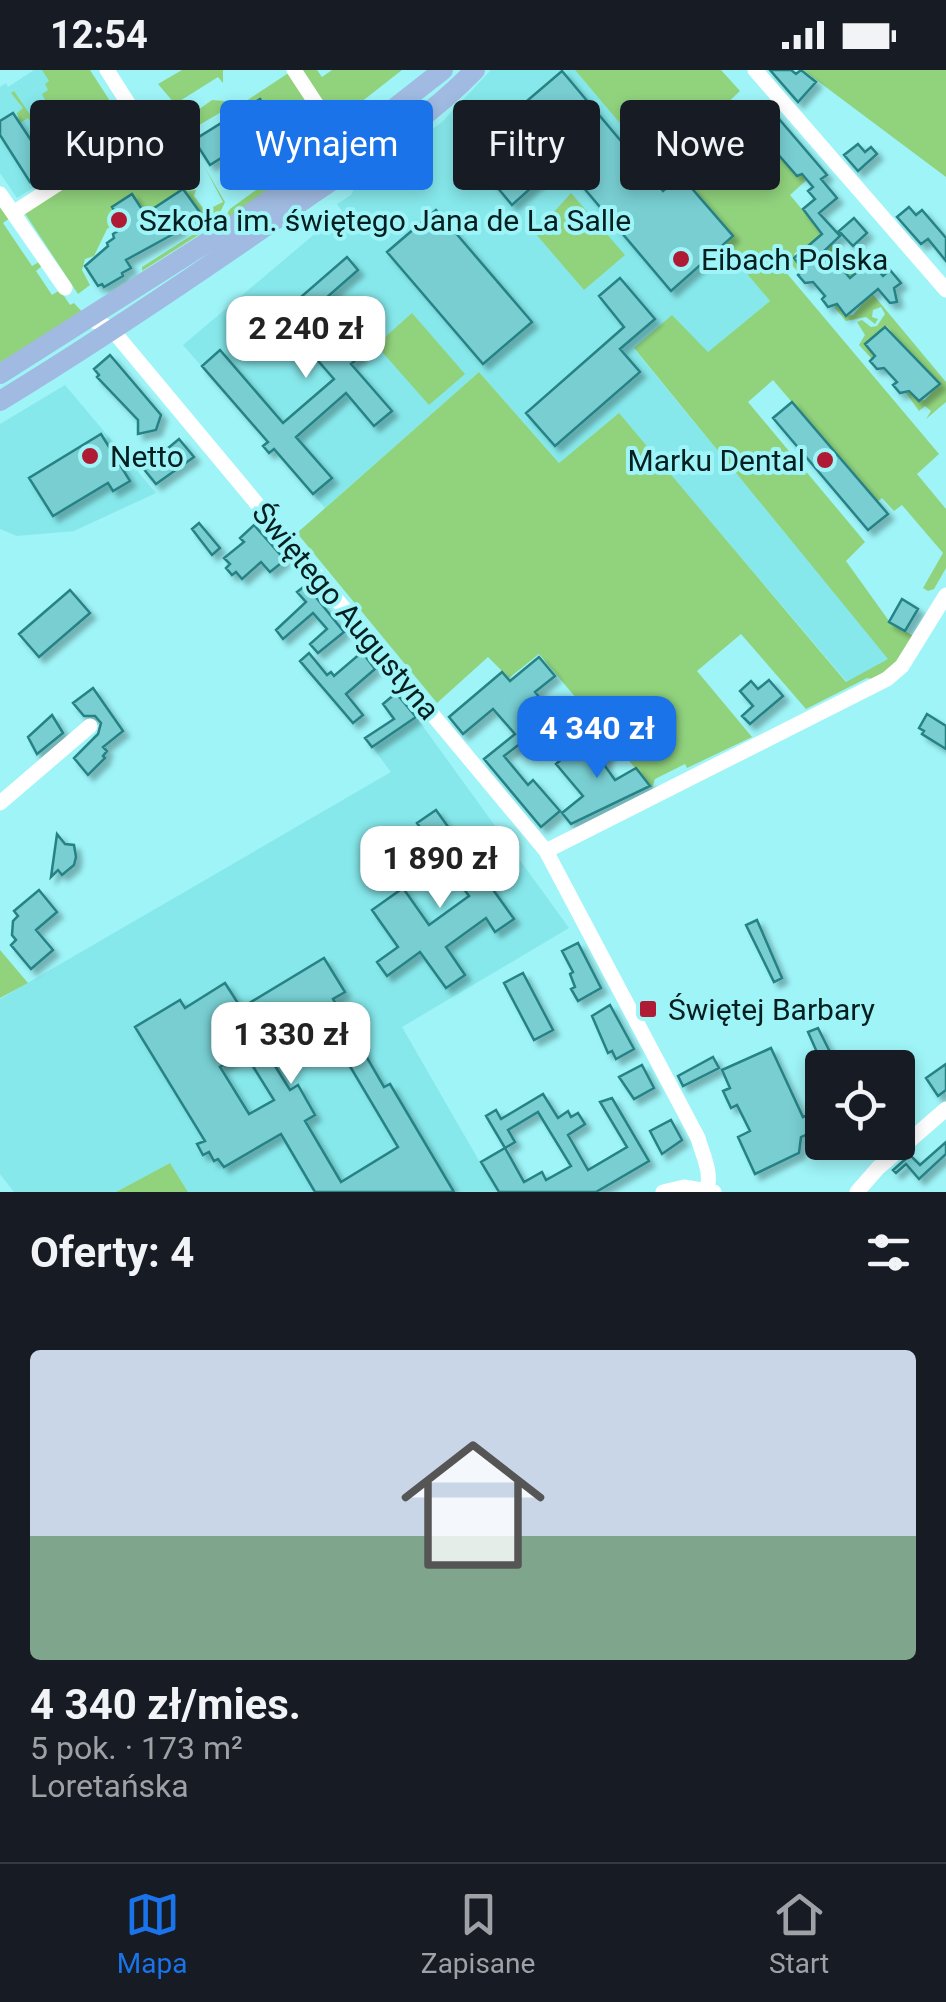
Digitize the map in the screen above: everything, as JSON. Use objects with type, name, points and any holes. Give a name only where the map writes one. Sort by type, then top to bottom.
[{"type":"main road","points":[[0,400],[114,332],[376,151],[475,70]]},
{"type":"main road","points":[[0,374],[236,224],[436,72]]},
{"type":"street","points":[[13,212],[140,131],[140,122],[107,70]]},
{"type":"street","points":[[294,70],[314,100]]},
{"type":"street","points":[[755,70],[946,290]]},
{"type":"street","points":[[436,72],[448,95]]},
{"type":"street","points":[[0,194],[65,288]]},
{"type":"street","name":"Świętego Augustyna","points":[[88,320],[101,322],[114,332],[546,851],[698,1138],[708,1171],[709,1191]]},
{"type":"street","points":[[546,851],[887,679],[902,666],[946,595]]},
{"type":"street","points":[[0,803],[90,726]]},
{"type":"street","points":[[857,1192],[878,1168],[946,1109]]},
{"type":"street","points":[[663,1192],[677,1187],[709,1191]]},
{"type":"shaded area","points":[[34,70],[80,70],[98,100],[30,100],[30,190],[17,198],[0,173],[0,87],[6,83],[8,87]]},
{"type":"shaded area","points":[[491,70],[575,70],[620,123],[620,190],[676,190],[770,301],[708,353],[634,349],[889,659],[847,682],[619,414],[559,463],[479,372],[325,508],[274,450],[269,453],[263,446],[267,441],[183,345],[342,211],[337,204],[354,190],[433,190],[433,128],[453,110],[453,190],[600,190],[600,100],[463,100]]},
{"type":"shaded area","points":[[65,385],[156,493],[74,531],[17,536],[0,529],[0,424]]},
{"type":"shaded area","points":[[417,718],[569,928],[402,1027],[497,1192],[188,1192],[170,1163],[116,1192],[14,1192],[0,1174],[0,999],[391,772],[373,748]]},
{"type":"green space","points":[[42,70],[90,70],[109,100],[45,100],[42,94],[48,90],[45,84],[49,81]]},
{"type":"green space","points":[[182,70],[223,70],[223,83],[218,77],[181,100],[172,100],[158,84]]},
{"type":"green space","points":[[301,70],[317,70],[322,77],[332,70],[402,70],[364,100],[322,100]]},
{"type":"green space","points":[[575,70],[721,70],[740,91],[730,100],[620,100],[620,123]]},
{"type":"green space","points":[[803,70],[946,70],[946,177]]},
{"type":"green space","points":[[290,72],[309,100],[260,99],[248,100]]},
{"type":"green space","points":[[14,91],[30,115],[30,121],[28,118],[20,123],[17,113],[23,108],[11,93]]},
{"type":"green space","points":[[212,100],[220,101],[220,113],[200,125],[200,109]]},
{"type":"green space","points":[[780,156],[797,176],[815,161],[821,167],[790,195],[946,382],[946,402],[926,419],[931,411],[925,406],[919,411],[906,393],[909,391],[919,401],[925,400],[940,383],[889,334],[886,326],[865,344],[875,356],[872,359],[859,345],[865,335],[857,322],[877,326],[885,314],[881,307],[873,310],[872,317],[878,319],[875,324],[866,317],[846,321],[834,307],[837,305],[846,316],[853,315],[867,298],[841,271],[838,273],[822,251],[800,249],[794,254],[804,270],[799,273],[786,258],[779,264],[939,454],[917,474],[946,509],[946,568],[934,589],[923,588],[943,553],[902,505],[894,511],[882,498],[877,502],[773,380],[748,402],[865,542],[846,561],[889,621],[915,637],[900,662],[873,679],[867,678],[806,709],[741,634],[697,671],[752,737],[655,779],[652,788],[539,654],[509,678],[488,657],[437,703],[297,533],[479,372],[559,463],[619,413],[846,682],[888,659],[634,348],[672,315],[708,352],[770,301],[676,190],[780,190]]},
{"type":"green space","points":[[204,166],[225,202],[214,225],[142,271],[142,267],[208,225],[183,190],[196,190],[194,196],[205,211],[223,202]]},
{"type":"green space","points":[[60,190],[183,190],[145,214],[132,194],[112,207],[120,221],[107,229],[94,256],[85,259],[82,270],[90,285],[78,294],[24,212]]},
{"type":"green space","points":[[256,190],[273,190],[219,228],[230,209]]},
{"type":"green space","points":[[571,193],[625,255],[584,290],[535,233]]},
{"type":"green space","points":[[0,204],[10,218],[3,223],[32,266],[39,262],[42,266],[36,271],[52,295],[60,290],[70,305],[74,303],[84,314],[0,367]]},
{"type":"green space","points":[[412,313],[465,374],[429,405],[376,345]]},
{"type":"green space","points":[[0,950],[28,983],[0,998]]},
{"type":"green space","points":[[170,1163],[188,1192],[116,1192]]},
{"type":"building","points":[[770,70],[791,70],[796,74],[801,70],[816,82],[798,102]]},
{"type":"building","points":[[562,71],[586,100],[528,100]]},
{"type":"building","points":[[13,113],[30,139],[30,182],[0,135],[0,121]]},
{"type":"building","points":[[600,116],[620,140],[620,190],[693,190],[733,236],[671,291],[586,190],[600,190]]},
{"type":"building","points":[[780,120],[827,175],[821,179],[837,198],[819,213],[840,236],[823,252],[839,272],[842,269],[850,278],[870,261],[883,276],[890,270],[901,283],[894,288],[897,302],[890,303],[878,289],[846,316],[837,304],[828,307],[822,299],[825,296],[813,282],[805,283],[798,275],[803,270],[794,258],[822,234],[803,209],[815,199],[808,191],[813,187],[802,174],[797,176],[780,157]]},
{"type":"building","points":[[220,124],[220,159],[210,165],[200,149],[200,136]]},
{"type":"building","points":[[858,144],[865,152],[871,147],[877,154],[858,171],[844,155]]},
{"type":"building","points":[[181,190],[199,211],[179,224],[182,228],[177,232],[126,260],[131,268],[123,276],[104,287],[98,286],[85,266],[124,227],[112,207],[132,194],[145,214]]},
{"type":"building","points":[[500,190],[529,190],[512,205]]},
{"type":"building","points":[[909,207],[916,215],[922,210],[946,238],[946,261],[928,239],[921,244],[897,217]]},
{"type":"building","points":[[436,210],[532,322],[483,364],[387,252]]},
{"type":"building","points":[[854,218],[867,233],[853,246],[839,231]]},
{"type":"building","points":[[347,257],[358,270],[318,305],[362,355],[351,364],[392,411],[374,426],[346,393],[296,437],[332,478],[313,494],[274,449],[269,453],[263,446],[268,442],[202,366],[220,350],[283,423],[334,379],[279,316]]},
{"type":"building","points":[[620,278],[655,319],[620,349],[640,372],[555,446],[526,413],[624,327],[599,296]]},
{"type":"building","points":[[885,327],[940,384],[919,401],[909,391],[900,393],[893,385],[897,382],[884,368],[877,369],[870,361],[875,356],[865,344]]},
{"type":"building","points":[[110,355],[161,415],[156,430],[138,434],[138,420],[97,377],[94,369]]},
{"type":"building","name":"Marku Dental","points":[[792,402],[888,514],[868,530],[773,418]]},
{"type":"building","name":"Netto","points":[[101,434],[130,481],[113,491],[108,483],[53,516],[29,478]]},
{"type":"building","points":[[179,439],[194,457],[156,484],[143,468],[164,446],[167,449]]},
{"type":"building","points":[[199,523],[220,548],[212,555],[192,529]]},
{"type":"building","points":[[254,525],[285,560],[270,572],[261,562],[242,579],[226,568],[230,564],[224,558],[244,542],[240,538]]},
{"type":"building","points":[[306,585],[344,632],[318,653],[310,644],[327,629],[313,613],[283,639],[276,630],[306,602],[297,592]]},
{"type":"building","points":[[70,590],[90,613],[39,657],[19,634]]},
{"type":"building","points":[[902,599],[918,609],[905,631],[889,622]]},
{"type":"building","points":[[362,652],[375,669],[346,694],[363,715],[353,723],[300,661],[309,653],[327,675],[331,672],[334,676]]},
{"type":"building","points":[[539,657],[555,676],[535,692],[559,721],[536,741],[530,736],[504,756],[528,785],[533,780],[560,811],[541,827],[484,759],[515,734],[493,709],[463,734],[449,717],[502,672],[510,681]]},
{"type":"building","points":[[769,680],[783,696],[750,724],[742,716],[753,706],[740,691],[751,681],[758,689]]},
{"type":"building","points":[[93,688],[123,731],[103,747],[107,751],[105,758],[88,775],[74,758],[98,734],[101,723],[95,716],[84,716],[73,703]]},
{"type":"building","points":[[396,693],[416,717],[372,747],[365,738],[394,719],[383,704]]},
{"type":"building","points":[[927,714],[946,726],[946,749],[922,734],[924,731],[919,728]]},
{"type":"building","points":[[52,715],[63,733],[37,754],[28,737]]},
{"type":"building","points":[[609,738],[617,746],[607,755],[605,766],[615,780],[636,768],[650,786],[571,824],[562,813],[583,796],[556,764],[579,744],[590,756]]},
{"type":"building","points":[[436,810],[514,919],[495,932],[486,918],[446,947],[465,975],[446,988],[420,952],[387,976],[377,962],[398,947],[372,910],[403,888],[429,925],[469,896],[417,823]]},
{"type":"building","points":[[57,834],[65,844],[74,845],[76,857],[74,865],[62,875],[58,870],[51,877]]},
{"type":"building","points":[[39,890],[57,912],[36,930],[53,950],[31,969],[11,945],[16,940],[12,935],[13,921],[18,916],[14,911]]},
{"type":"building","points":[[757,920],[782,978],[774,982],[746,925]]},
{"type":"building","points":[[578,943],[601,988],[578,1001],[571,989],[575,987],[570,974],[573,972],[562,951]]},
{"type":"building","points":[[324,958],[345,992],[333,999],[384,1087],[390,1084],[454,1192],[315,1192],[281,1134],[224,1167],[209,1152],[203,1155],[197,1144],[205,1141],[135,1027],[180,1000],[185,1008],[225,983],[241,1008]],"holes":[[[316,1009],[398,1147],[341,1182],[305,1121],[315,1115],[298,1085],[290,1090],[260,1042]],[[244,1052],[274,1100],[249,1114],[220,1067]]]},
{"type":"building","points":[[523,973],[553,1030],[534,1040],[504,983]]},
{"type":"building","points":[[610,1005],[634,1049],[616,1059],[612,1051],[608,1053],[592,1016]]},
{"type":"building","points":[[818,1028],[829,1050],[816,1050],[808,1032]]},
{"type":"building","points":[[771,1048],[805,1116],[805,1135],[801,1137],[799,1153],[755,1174],[738,1137],[750,1131],[737,1105],[731,1108],[723,1091],[730,1088],[722,1070]]},
{"type":"building","points":[[713,1057],[719,1068],[683,1086],[678,1076]]},
{"type":"building","points":[[946,1064],[946,1090],[938,1096],[926,1078]]},
{"type":"building","points":[[642,1065],[654,1088],[634,1099],[619,1077]]},
{"type":"building","points":[[543,1094],[558,1118],[568,1111],[571,1117],[578,1113],[585,1124],[568,1135],[588,1170],[627,1147],[600,1102],[612,1098],[649,1161],[596,1192],[499,1192],[481,1162],[505,1148],[486,1116],[496,1110],[501,1119]],"holes":[[[538,1112],[571,1166],[546,1180],[542,1172],[524,1182],[505,1148],[515,1142],[508,1130]]]},
{"type":"building","points":[[671,1120],[682,1140],[662,1154],[650,1131]]},
{"type":"building","points":[[946,1142],[946,1154],[919,1179],[906,1164],[896,1173],[893,1170],[904,1160],[915,1160],[920,1165]]},
{"type":"place","name":"Szkoła im. świętego Jana de La Salle","points":[[119,220]]},
{"type":"place","name":"Eibach Polska","points":[[681,259]]},
{"type":"place","name":"Netto","points":[[90,456]]},
{"type":"place","name":"Marku Dental","points":[[825,460]]},
{"type":"place","name":"Świętej Barbary","points":[[648,1009]]}]
